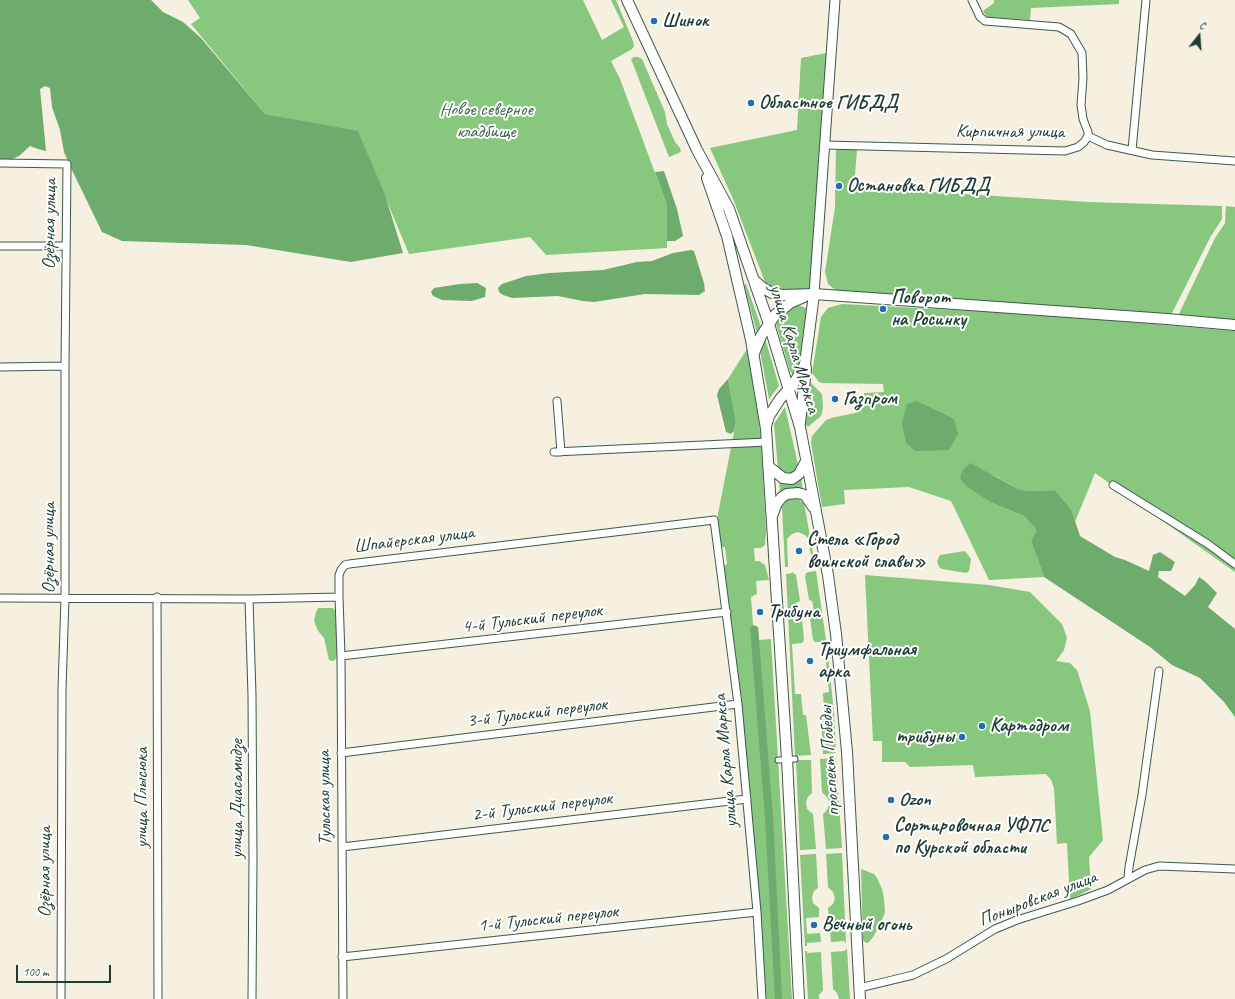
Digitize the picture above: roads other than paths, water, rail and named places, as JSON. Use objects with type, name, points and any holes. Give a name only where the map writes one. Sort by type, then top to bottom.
[{"type":"main road","name":"улица Карла Маркса","points":[[627,0],[697,150],[729,209],[755,281],[800,427]]},
{"type":"main road","name":"улица Карла Маркса","points":[[800,427],[806,369],[805,364],[814,294],[835,0]]},
{"type":"main road","points":[[697,150],[727,236],[754,353],[766,429],[787,759],[799,999]]},
{"type":"main road","points":[[755,281],[772,293],[783,295],[814,294],[1235,325]]},
{"type":"main road","points":[[754,353],[757,343],[775,315],[790,303],[814,294]]},
{"type":"main road","points":[[766,429],[769,416],[794,383],[805,364]]},
{"type":"main road","name":"проспект Победы","points":[[800,427],[828,575],[836,634],[847,752],[860,999]]},
{"type":"main road","points":[[768,466],[783,478],[792,479],[799,474],[806,461]]},
{"type":"main road","points":[[771,518],[774,509],[782,497],[793,492],[805,496],[811,502],[816,512]]},
{"type":"street","points":[[972,0],[980,17],[985,21],[1060,27],[1071,34],[1082,53],[1081,105],[1088,136]]},
{"type":"street","points":[[1132,150],[1146,0]]},
{"type":"street","name":"Кирпичная улица","points":[[825,145],[1065,151],[1078,147],[1088,136],[1107,145],[1152,155],[1235,161]]},
{"type":"street","name":"Озёрная улица","points":[[0,162],[67,164],[65,366],[66,598],[62,689],[61,999]]},
{"type":"street","points":[[0,246],[66,246]]},
{"type":"street","points":[[0,367],[65,366]]},
{"type":"street","points":[[557,401],[557,452],[767,442]]},
{"type":"street","points":[[1113,485],[1208,544],[1235,564]]},
{"type":"street","name":"Шпайерская улица","points":[[339,597],[340,570],[345,565],[349,564],[714,520]]},
{"type":"street","name":"улица Карла Маркса","points":[[714,520],[738,704],[757,912],[762,999]]},
{"type":"street","points":[[0,598],[249,599],[339,597]]},
{"type":"street","name":"Тульская улица","points":[[339,597],[341,656],[343,999]]},
{"type":"street","name":"улица Плысюка","points":[[157,598],[158,999]]},
{"type":"street","name":"улица Диасамидзе","points":[[249,599],[253,858],[252,999]]},
{"type":"street","name":"4-й Тульский переулок","points":[[341,656],[727,612]]},
{"type":"street","points":[[1128,878],[1142,795],[1159,671]]},
{"type":"street","name":"3-й Тульский переулок","points":[[341,753],[738,704]]},
{"type":"street","name":"2-й Тульский переулок","points":[[342,847],[747,799]]},
{"type":"street","name":"Поныровская улица","points":[[859,988],[913,975],[941,962],[995,929],[1093,896],[1108,890],[1145,870],[1159,866],[1235,869]]},
{"type":"street","name":"1-й Тульский переулок","points":[[342,957],[757,912]]},
{"type":"place","name":"Шинок","points":[[654,21]]},
{"type":"place","name":"Областное ГИБДД","points":[[751,103]]},
{"type":"place","name":"Остановка ГИБДД","points":[[839,186]]},
{"type":"place","name":"Поворот на Росинку","points":[[883,309]]},
{"type":"place","name":"Газпром","points":[[835,399]]},
{"type":"place","name":"Стела «Город воинской славы»","points":[[799,551]]},
{"type":"place","name":"Трибуна","points":[[760,612]]},
{"type":"place","name":"Триумфальная арка","points":[[810,661]]},
{"type":"place","name":"Картодром","points":[[982,726]]},
{"type":"place","name":"трибуны","points":[[962,737]]},
{"type":"place","name":"Ozon","points":[[891,800]]},
{"type":"place","name":"Сортировочная УФПС по Курской области","points":[[886,837]]},
{"type":"place","name":"Вечный огонь","points":[[814,925]]},
{"type":"park label","name":"Новое северное кладбище","points":[[486,121]]}]
